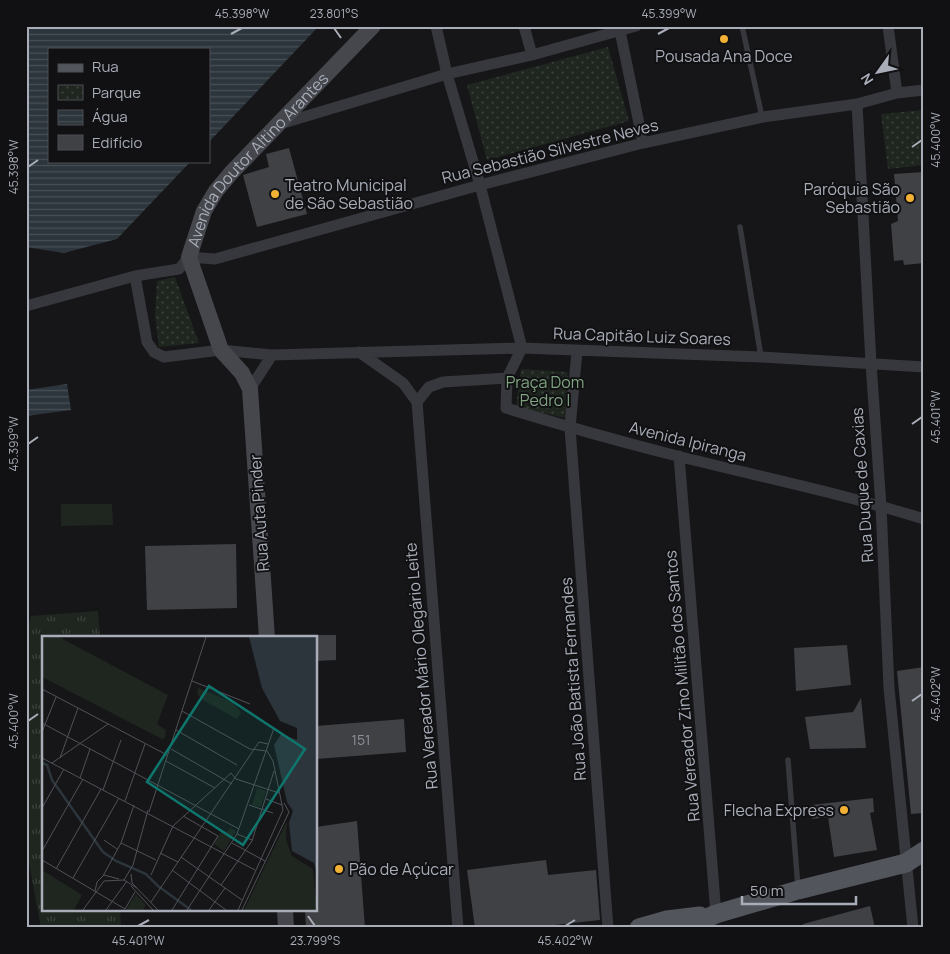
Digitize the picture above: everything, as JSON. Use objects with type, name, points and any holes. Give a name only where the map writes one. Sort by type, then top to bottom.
[{"type":"main road","name":"Avenida Doutor Altino Arantes","points":[[250,389],[242,373],[220,350],[189,257],[204,210],[216,190],[231,173],[373,26]]},
{"type":"main road","name":"Rua Auta Pinder","points":[[250,389],[267,636]]},
{"type":"main road","points":[[684,928],[716,914],[798,890],[915,865],[924,851]]},
{"type":"main road","points":[[285,912],[286,928]]},
{"type":"main road","points":[[638,928],[668,920],[716,914]]},
{"type":"street","points":[[436,26],[447,74],[480,185],[522,348]]},
{"type":"street","points":[[524,26],[532,55]]},
{"type":"street","points":[[279,124],[447,74],[532,55],[619,29],[636,26]]},
{"type":"street","points":[[888,26],[898,93]]},
{"type":"street","points":[[619,29],[643,143]]},
{"type":"street","name":"Rua Sebastião Silvestre Neves","points":[[189,257],[215,258],[480,185],[643,143],[762,117],[858,104],[898,93],[924,90]]},
{"type":"street","name":"Rua Duque de Caxias","points":[[858,104],[870,363],[881,506],[889,688],[915,865],[912,928]]},
{"type":"street","points":[[26,306],[134,276],[179,269],[189,257]]},
{"type":"street","name":"Rua Capitão Luiz Soares","points":[[134,276],[147,342],[154,352],[164,357],[220,350],[272,355],[522,348],[761,357],[924,367]]},
{"type":"street","name":"Avenida Ipiranga","points":[[522,348],[507,378],[506,408],[570,428],[881,506],[924,519]]},
{"type":"street","name":"Rua João Batista Fernandes","points":[[577,350],[570,428],[608,928]]},
{"type":"street","points":[[359,352],[403,383],[417,402],[429,387],[443,382],[507,378]]},
{"type":"street","points":[[250,389],[272,355]]},
{"type":"street","name":"Rua Vereador Mário Olegário Leite","points":[[417,402],[458,928]]},
{"type":"street","name":"Rua Vereador Zino Militão dos Santos","points":[[679,456],[716,914]]},
{"type":"lane","points":[[742,26],[762,117]]},
{"type":"lane","points":[[740,227],[761,357]]},
{"type":"lane","points":[[788,760],[798,890]]},
{"type":"green space","points":[[608,47],[629,121],[487,160],[467,85]]},
{"type":"green space","points":[[924,110],[924,165],[888,169],[881,114]]},
{"type":"green space","points":[[175,277],[199,343],[159,347],[155,315],[157,281]]},
{"type":"green space","name":"Praça Dom Pedro I","points":[[521,369],[567,372],[575,420],[516,407]]},
{"type":"green space","points":[[61,504],[112,504],[113,525],[61,526]]},
{"type":"green space","points":[[98,611],[100,636],[42,636],[42,912],[120,912],[121,928],[41,928],[26,846],[27,633],[31,616]]},
{"type":"water","points":[[26,26],[319,26],[210,141],[210,48],[48,48],[48,162],[190,162],[117,239],[64,253],[26,247]]},
{"type":"water","points":[[67,384],[71,410],[26,416],[26,390]]},
{"type":"building","name":"Teatro Municipal de São Sebastião","points":[[289,148],[307,214],[257,227],[243,175],[269,167],[266,154]]},
{"type":"building","name":"Paróquia São Sebastião","points":[[924,172],[924,263],[904,265],[903,260],[894,261],[891,224],[898,221],[894,174]]},
{"type":"building","points":[[236,544],[237,608],[147,610],[145,546]]},
{"type":"building","points":[[336,635],[336,660],[318,661],[318,636],[316,636]]},
{"type":"building","points":[[847,645],[851,685],[796,691],[794,648]]},
{"type":"building","points":[[924,667],[924,813],[911,814],[897,671]]},
{"type":"building","points":[[861,698],[866,748],[810,749],[805,717],[853,712]]},
{"type":"building","points":[[404,719],[406,752],[318,759],[318,726]]},
{"type":"building","points":[[873,798],[874,812],[870,813],[877,850],[834,857],[828,817],[812,819],[811,805]]},
{"type":"building","name":"Pão de Açúcar","points":[[357,821],[365,928],[306,928],[305,912],[318,912],[318,827]]},
{"type":"building","points":[[546,860],[548,875],[596,870],[600,920],[528,928],[475,928],[467,870]]},
{"type":"building","points":[[870,906],[875,928],[804,928],[803,924]]},
{"type":"place","name":"Pousada Ana Doce","points":[[724,39]]},
{"type":"place","name":"Teatro Municipal de São Sebastião","points":[[275,194]]},
{"type":"place","name":"Paróquia São Sebastião","points":[[910,198]]},
{"type":"place","name":"Flecha Express","points":[[844,810]]},
{"type":"place","name":"Pão de Açúcar","points":[[339,869]]}]
